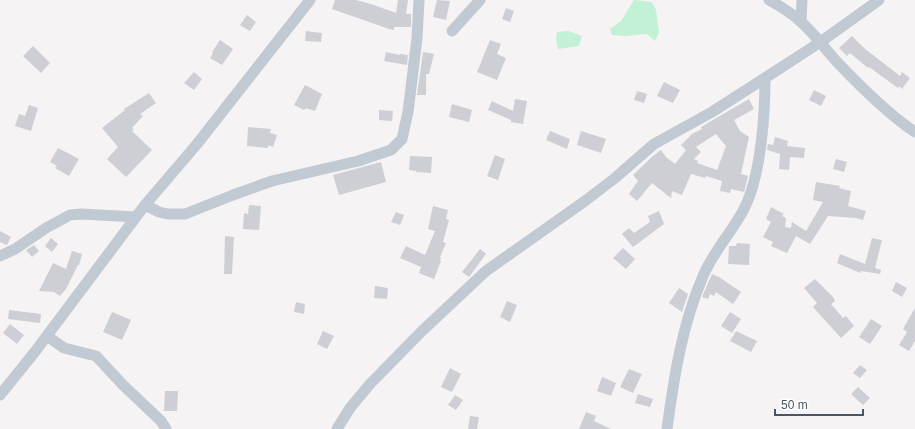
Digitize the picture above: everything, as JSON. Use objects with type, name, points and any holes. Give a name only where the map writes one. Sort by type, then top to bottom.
[{"type":"street","points":[[0,395],[47,336],[145,205],[197,144],[310,0]]},
{"type":"street","points":[[145,205],[168,214],[185,214],[272,181],[358,161],[391,150],[402,139],[408,112],[420,0]]},
{"type":"street","points":[[452,31],[480,0]]},
{"type":"street","points":[[769,0],[801,22],[838,63],[872,96],[915,132]]},
{"type":"street","points":[[801,22],[802,0]]},
{"type":"street","points":[[337,429],[350,408],[370,384],[422,331],[486,271],[585,201],[654,144],[712,112],[820,43],[879,0]]},
{"type":"street","points":[[667,429],[679,350],[696,295],[708,264],[737,222],[745,207],[754,182],[764,123],[765,78]]},
{"type":"street","points":[[0,256],[15,249],[46,228],[70,215],[81,214],[136,217]]},
{"type":"street","points":[[47,336],[64,348],[96,356],[122,385],[161,421],[166,429]]},
{"type":"green space","points":[[634,0],[652,2],[656,10],[659,32],[655,41],[647,34],[625,36],[612,35],[610,29],[621,21]]},
{"type":"green space","points":[[569,31],[582,36],[579,46],[558,49],[556,40],[557,32]]},
{"type":"building","points":[[335,0],[356,0],[396,13],[398,0],[408,0],[406,14],[411,14],[411,27],[394,27],[394,30],[389,29],[332,9]]},
{"type":"building","points":[[437,0],[450,1],[446,20],[433,17]]},
{"type":"building","points":[[506,8],[514,11],[510,22],[502,19]]},
{"type":"building","points":[[247,15],[256,22],[250,31],[240,25]]},
{"type":"building","points":[[306,31],[322,33],[321,42],[305,41]]},
{"type":"building","points":[[852,36],[864,48],[900,76],[902,72],[910,78],[902,89],[899,86],[898,88],[869,67],[868,68],[850,53],[847,56],[839,48]]},
{"type":"building","points":[[220,40],[233,49],[222,65],[210,58]]},
{"type":"building","points":[[490,40],[501,44],[497,54],[506,58],[497,80],[477,72]]},
{"type":"building","points":[[33,46],[50,63],[41,73],[23,56]]},
{"type":"building","points":[[386,52],[408,55],[407,65],[384,61]]},
{"type":"building","points":[[423,52],[434,54],[429,74],[426,74],[426,95],[417,95]]},
{"type":"building","points":[[194,72],[202,79],[194,90],[184,83]]},
{"type":"building","points":[[664,82],[680,90],[673,103],[657,96]]},
{"type":"building","points":[[305,85],[322,94],[315,111],[306,108],[304,110],[294,105]]},
{"type":"building","points":[[814,90],[826,96],[821,106],[809,100]]},
{"type":"building","points":[[637,91],[647,94],[644,103],[634,100]]},
{"type":"building","points":[[149,93],[156,103],[140,114],[143,116],[132,128],[134,130],[132,131],[152,150],[126,177],[107,159],[118,147],[102,128],[125,110],[124,109]]},
{"type":"building","points":[[515,99],[527,101],[523,124],[511,122],[511,120],[488,110],[492,101],[513,111]]},
{"type":"building","points":[[749,99],[754,109],[734,120],[740,131],[749,137],[741,174],[748,176],[744,192],[731,189],[730,193],[720,191],[722,181],[706,176],[705,178],[691,174],[682,195],[672,191],[671,198],[652,183],[637,201],[629,194],[638,181],[633,175],[653,156],[661,150],[666,157],[675,164],[686,150],[681,145],[692,134],[702,129],[701,127]],"holes":[[[716,134],[726,146],[717,170],[697,163],[698,161],[694,159],[701,152],[696,147]]]},
{"type":"building","points":[[452,104],[472,110],[469,122],[449,117]]},
{"type":"building","points":[[29,105],[38,108],[31,131],[15,126],[19,114],[25,116]]},
{"type":"building","points":[[379,110],[393,111],[392,121],[379,120]]},
{"type":"building","points":[[248,127],[271,129],[270,133],[277,135],[273,147],[268,145],[268,148],[247,146]]},
{"type":"building","points":[[550,131],[570,139],[567,149],[546,140]]},
{"type":"building","points":[[581,131],[606,139],[601,153],[577,145]]},
{"type":"building","points":[[775,137],[788,141],[787,146],[805,148],[804,158],[790,157],[789,170],[779,169],[780,154],[767,150],[768,144],[773,145]]},
{"type":"building","points":[[58,148],[79,159],[69,176],[55,168],[57,166],[50,162]]},
{"type":"building","points":[[495,155],[505,159],[498,180],[487,176]]},
{"type":"building","points":[[410,156],[432,157],[431,173],[409,170]]},
{"type":"building","points":[[836,159],[847,162],[844,172],[833,169]]},
{"type":"building","points":[[381,162],[386,182],[339,195],[333,175]]},
{"type":"building","points":[[816,182],[840,186],[839,188],[851,191],[848,206],[866,211],[863,220],[828,216],[810,244],[796,236],[787,253],[771,246],[773,242],[763,237],[771,222],[766,219],[771,207],[784,214],[782,216],[786,218],[785,227],[791,228],[792,222],[806,231],[823,202],[813,200]]},
{"type":"building","points":[[249,205],[261,206],[259,230],[243,229],[244,213],[248,214]]},
{"type":"building","points":[[433,206],[448,210],[446,219],[449,220],[443,242],[446,243],[440,257],[441,261],[434,279],[419,273],[421,267],[400,258],[406,246],[425,255],[435,231],[428,229]]},
{"type":"building","points":[[659,211],[664,224],[633,247],[622,234],[629,228],[634,233],[650,222],[648,216]]},
{"type":"building","points":[[396,212],[404,215],[400,225],[391,222]]},
{"type":"building","points":[[0,231],[11,237],[7,245],[0,242]]},
{"type":"building","points":[[225,236],[234,237],[232,274],[224,274]]},
{"type":"building","points":[[51,238],[58,244],[52,252],[45,246]]},
{"type":"building","points":[[872,238],[882,240],[875,268],[881,270],[880,274],[861,271],[860,273],[837,263],[840,254],[865,264]]},
{"type":"building","points":[[737,243],[750,244],[749,265],[728,264],[729,246],[736,246]]},
{"type":"building","points":[[34,245],[39,251],[32,257],[26,250]]},
{"type":"building","points":[[623,248],[635,259],[626,269],[613,258]]},
{"type":"building","points":[[480,249],[486,254],[469,277],[462,272]]},
{"type":"building","points":[[72,251],[82,254],[79,265],[66,289],[60,296],[54,292],[39,291],[53,263],[66,269]]},
{"type":"building","points":[[712,274],[741,292],[733,304],[716,292],[714,296],[710,294],[708,299],[702,297]]},
{"type":"building","points":[[815,279],[833,297],[835,301],[831,304],[843,318],[846,316],[854,326],[841,338],[813,307],[817,303],[804,288]]},
{"type":"building","points":[[896,282],[907,288],[902,297],[892,291]]},
{"type":"building","points":[[375,286],[388,288],[387,299],[374,298]]},
{"type":"building","points":[[679,288],[688,294],[682,312],[669,303]]},
{"type":"building","points":[[507,301],[517,305],[510,322],[500,317]]},
{"type":"building","points":[[296,302],[305,304],[304,314],[294,312]]},
{"type":"building","points":[[915,308],[915,341],[909,351],[899,345],[907,332],[903,329]]},
{"type":"building","points":[[9,310],[41,314],[40,323],[8,319]]},
{"type":"building","points":[[112,312],[131,320],[122,340],[103,332]]},
{"type":"building","points":[[730,312],[741,319],[732,333],[721,326]]},
{"type":"building","points":[[871,319],[882,326],[870,344],[859,337]]},
{"type":"building","points":[[10,324],[24,335],[17,344],[3,333]]},
{"type":"building","points":[[323,331],[334,336],[327,349],[317,344]]},
{"type":"building","points":[[736,331],[757,341],[751,352],[730,341]]},
{"type":"building","points":[[860,365],[867,370],[860,378],[853,373]]},
{"type":"building","points":[[450,368],[461,374],[452,392],[441,387]]},
{"type":"building","points":[[629,369],[642,374],[633,393],[620,387]]},
{"type":"building","points":[[602,377],[616,383],[611,396],[597,391]]},
{"type":"building","points":[[858,387],[870,398],[863,405],[851,394]]},
{"type":"building","points":[[165,391],[178,391],[177,411],[164,411]]},
{"type":"building","points":[[638,394],[653,399],[650,407],[635,403]]},
{"type":"building","points":[[455,395],[463,400],[456,410],[448,405]]},
{"type":"building","points":[[586,412],[596,416],[594,421],[611,429],[579,429]]},
{"type":"building","points":[[470,416],[479,417],[477,429],[468,429]]}]
